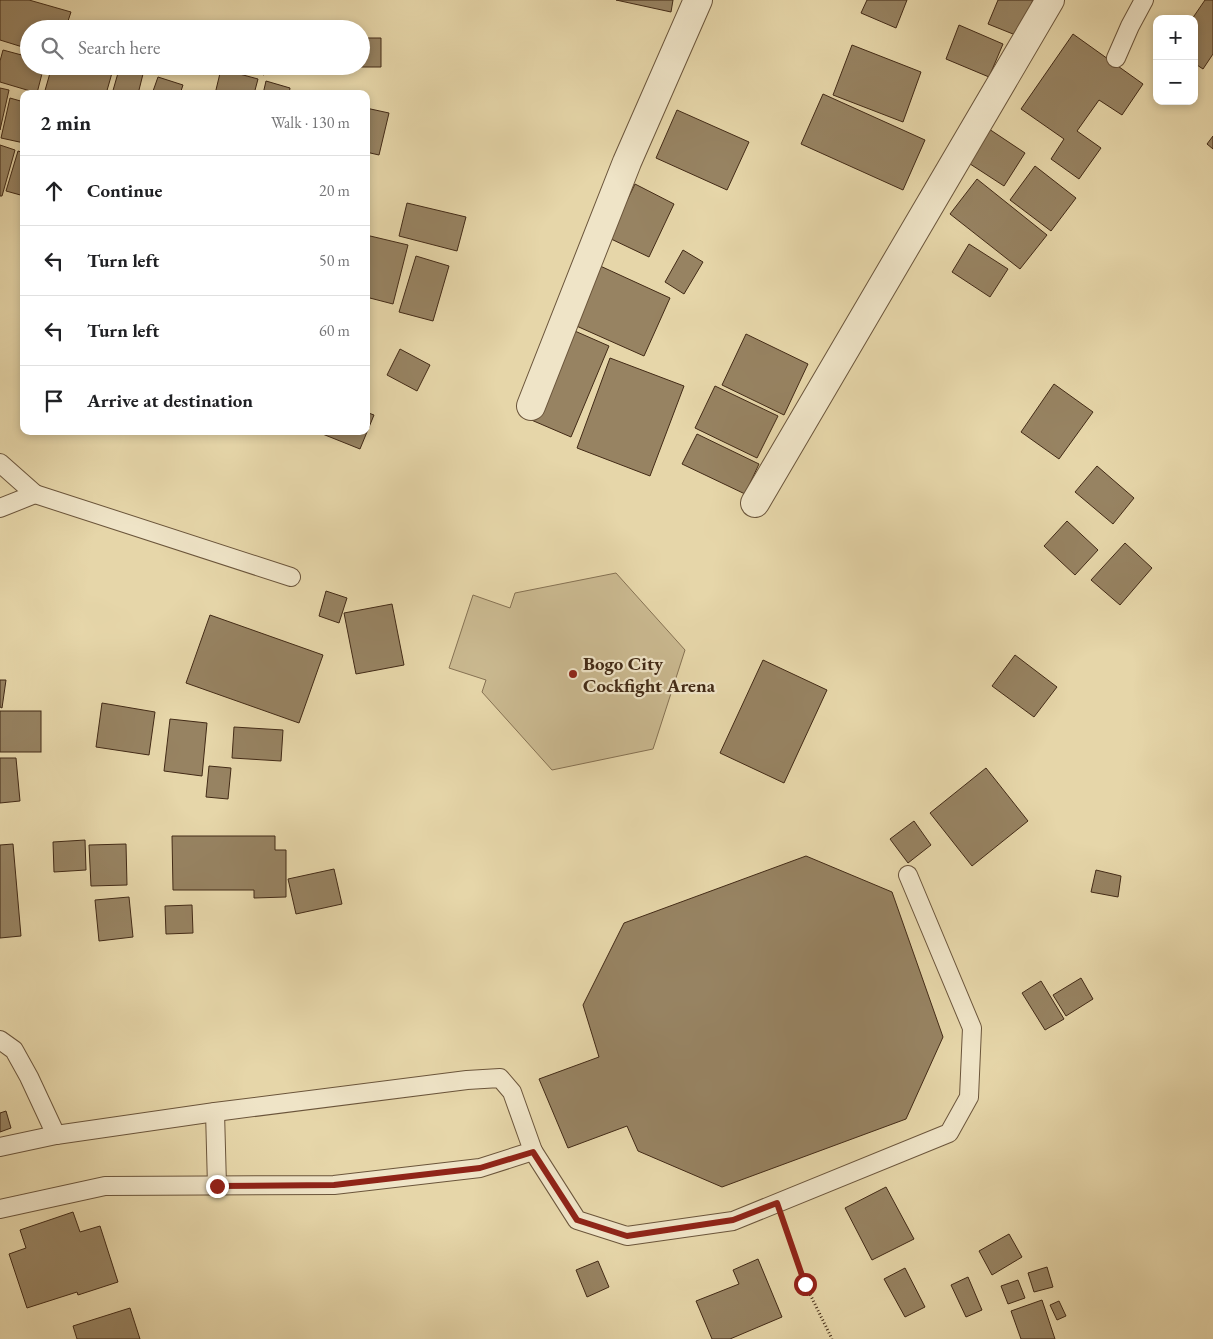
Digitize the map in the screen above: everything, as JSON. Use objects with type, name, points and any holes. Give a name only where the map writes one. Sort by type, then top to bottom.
[{"type":"street","points":[[531,406],[627,162],[698,0]]},
{"type":"street","points":[[755,503],[1050,0]]},
{"type":"lane","points":[[1116,58],[1144,0]]},
{"type":"lane","points":[[0,463],[35,494],[291,578]]},
{"type":"lane","points":[[0,508],[35,494]]},
{"type":"lane","points":[[0,1147],[56,1134],[214,1112],[467,1080],[500,1078],[512,1092],[533,1152],[577,1220],[627,1236],[733,1220],[948,1133],[969,1098],[972,1028],[908,875]]},
{"type":"lane","points":[[0,1040],[14,1050],[56,1134]]},
{"type":"lane","points":[[214,1112],[217,1186]]},
{"type":"lane","points":[[0,1208],[105,1186],[334,1185],[480,1168],[533,1152]]},
{"type":"path","points":[[777,1203],[805,1284],[832,1339]]},
{"type":"shaded area","name":"Bogo City Cockfight Arena","points":[[616,573],[685,650],[653,749],[552,770],[482,692],[486,680],[449,668],[473,595],[510,608],[515,593]]},
{"type":"building","points":[[0,0],[29,0],[71,12],[68,20],[20,20],[20,46],[0,40]]},
{"type":"building","points":[[616,0],[673,0],[671,12]]},
{"type":"building","points":[[867,0],[907,0],[896,28],[861,13]]},
{"type":"building","points":[[998,0],[1033,0],[1018,36],[988,24]]},
{"type":"building","points":[[1205,0],[1213,0],[1213,54],[1203,69],[1198,66],[1198,15],[1195,15]]},
{"type":"building","points":[[959,25],[1003,44],[989,77],[946,59]]},
{"type":"building","points":[[1073,34],[1143,84],[1122,115],[1099,100],[1077,131],[1101,148],[1079,179],[1051,159],[1064,139],[1021,109]]},
{"type":"building","points":[[370,38],[381,38],[381,67],[370,67]]},
{"type":"building","points":[[852,45],[921,72],[903,122],[833,95]]},
{"type":"building","points":[[3,50],[20,55],[20,75],[42,75],[38,90],[27,90],[0,82],[0,61]]},
{"type":"building","points":[[49,75],[111,75],[107,90],[45,90]]},
{"type":"building","points":[[117,75],[143,75],[139,90],[113,90]]},
{"type":"building","points":[[220,75],[243,75],[258,79],[255,90],[216,90]]},
{"type":"building","points":[[158,77],[183,85],[181,90],[153,90]]},
{"type":"building","points":[[266,81],[290,88],[290,90],[264,90]]},
{"type":"building","points":[[0,88],[9,90],[0,130]]},
{"type":"building","points":[[823,94],[925,140],[903,190],[801,144]]},
{"type":"building","points":[[10,98],[20,101],[20,142],[1,138]]},
{"type":"building","points":[[370,109],[389,113],[379,155],[370,153]]},
{"type":"building","points":[[677,110],[749,142],[727,190],[656,158]]},
{"type":"building","points":[[986,127],[1025,153],[1004,186],[964,160]]},
{"type":"building","points":[[1213,136],[1213,149],[1207,144]]},
{"type":"building","points":[[0,145],[15,150],[2,196],[0,196]]},
{"type":"building","points":[[18,151],[20,152],[20,195],[6,191]]},
{"type":"building","points":[[1035,166],[1076,198],[1051,231],[1010,200]]},
{"type":"building","points":[[977,179],[1047,235],[1020,269],[950,214]]},
{"type":"building","points":[[635,184],[674,204],[649,257],[609,238]]},
{"type":"building","points":[[407,203],[466,217],[457,251],[399,236]]},
{"type":"building","points":[[370,236],[408,245],[393,304],[370,298]]},
{"type":"building","points":[[969,244],[1008,269],[990,297],[952,272]]},
{"type":"building","points":[[683,250],[703,262],[684,294],[665,282]]},
{"type":"building","points":[[416,256],[449,266],[433,321],[399,312]]},
{"type":"building","points":[[598,265],[670,298],[644,356],[572,324]]},
{"type":"building","points":[[568,328],[609,346],[571,437],[529,419]]},
{"type":"building","points":[[746,334],[808,364],[784,415],[722,385]]},
{"type":"building","points":[[400,349],[430,365],[417,391],[387,375]]},
{"type":"building","points":[[610,358],[684,386],[650,476],[577,448]]},
{"type":"building","points":[[1054,384],[1093,412],[1059,459],[1021,432]]},
{"type":"building","points":[[715,386],[778,416],[757,458],[695,428]]},
{"type":"building","points":[[370,414],[374,415],[370,425]]},
{"type":"building","points":[[697,434],[759,464],[745,494],[682,464]]},
{"type":"building","points":[[325,435],[366,435],[360,449]]},
{"type":"building","points":[[1097,466],[1134,498],[1113,524],[1075,492]]},
{"type":"building","points":[[1067,521],[1098,550],[1075,575],[1044,546]]},
{"type":"building","points":[[1125,543],[1152,568],[1120,605],[1091,580]]},
{"type":"building","points":[[326,591],[347,598],[339,623],[319,616]]},
{"type":"building","points":[[392,604],[404,665],[356,674],[344,613]]},
{"type":"building","points":[[210,615],[323,655],[299,723],[186,683]]},
{"type":"building","points":[[1015,655],[1057,687],[1034,717],[992,686]]},
{"type":"building","points":[[763,660],[827,690],[784,783],[720,753]]},
{"type":"building","points":[[0,680],[6,680],[2,708],[0,707]]},
{"type":"building","points":[[102,703],[155,712],[149,755],[96,747]]},
{"type":"building","points":[[0,711],[41,711],[41,752],[0,752]]},
{"type":"building","points":[[170,719],[207,723],[202,776],[164,771]]},
{"type":"building","points":[[234,727],[283,730],[281,761],[232,758]]},
{"type":"building","points":[[0,758],[16,758],[20,801],[0,803]]},
{"type":"building","points":[[209,766],[231,768],[228,799],[206,797]]},
{"type":"building","points":[[986,768],[1028,821],[972,866],[930,813]]},
{"type":"building","points":[[914,821],[931,845],[908,863],[890,839]]},
{"type":"building","points":[[172,836],[275,836],[275,850],[286,850],[286,897],[254,898],[254,890],[173,890]]},
{"type":"building","points":[[85,840],[86,870],[54,872],[53,842]]},
{"type":"building","points":[[13,844],[21,936],[0,938],[0,845]]},
{"type":"building","points":[[126,844],[127,885],[91,886],[89,845]]},
{"type":"building","points":[[806,856],[892,892],[943,1037],[906,1119],[722,1187],[638,1151],[627,1126],[568,1148],[539,1079],[599,1057],[583,1005],[624,923]]},
{"type":"building","points":[[334,869],[342,904],[296,914],[288,879]]},
{"type":"building","points":[[1096,870],[1121,876],[1118,897],[1091,892]]},
{"type":"building","points":[[129,897],[133,937],[99,941],[95,900]]},
{"type":"building","points":[[192,905],[193,933],[166,934],[165,906]]},
{"type":"building","points":[[1081,978],[1093,999],[1066,1016],[1053,995]]},
{"type":"building","points":[[1041,981],[1064,1019],[1045,1030],[1022,993]]},
{"type":"building","points":[[6,1111],[11,1128],[0,1132],[0,1113]]},
{"type":"building","points":[[886,1187],[914,1239],[872,1260],[845,1208]]},
{"type":"building","points":[[73,1212],[80,1232],[100,1226],[118,1282],[78,1295],[77,1292],[27,1308],[9,1254],[26,1248],[20,1230]]},
{"type":"building","points":[[1009,1234],[1022,1257],[992,1275],[979,1251]]},
{"type":"building","points":[[758,1259],[782,1317],[730,1339],[712,1339],[696,1301],[739,1284],[733,1270]]},
{"type":"building","points":[[598,1261],[609,1287],[587,1297],[576,1270]]},
{"type":"building","points":[[1047,1267],[1053,1287],[1034,1292],[1028,1273]]},
{"type":"building","points":[[905,1268],[925,1307],[905,1317],[884,1279]]},
{"type":"building","points":[[968,1277],[982,1310],[966,1317],[951,1285]]},
{"type":"building","points":[[1018,1280],[1025,1298],[1008,1304],[1001,1286]]},
{"type":"building","points":[[1042,1300],[1055,1339],[1021,1339],[1011,1311]]},
{"type":"building","points":[[1059,1301],[1066,1316],[1057,1320],[1050,1305]]},
{"type":"building","points":[[130,1308],[140,1339],[77,1339],[73,1326]]},
{"type":"place","name":"Bogo City Cockfight Arena","points":[[573,674]]},
{"type":"route","points":[[217,1186],[334,1185],[480,1168],[533,1152],[577,1220],[627,1236],[733,1220],[777,1203],[805,1284]]}]
